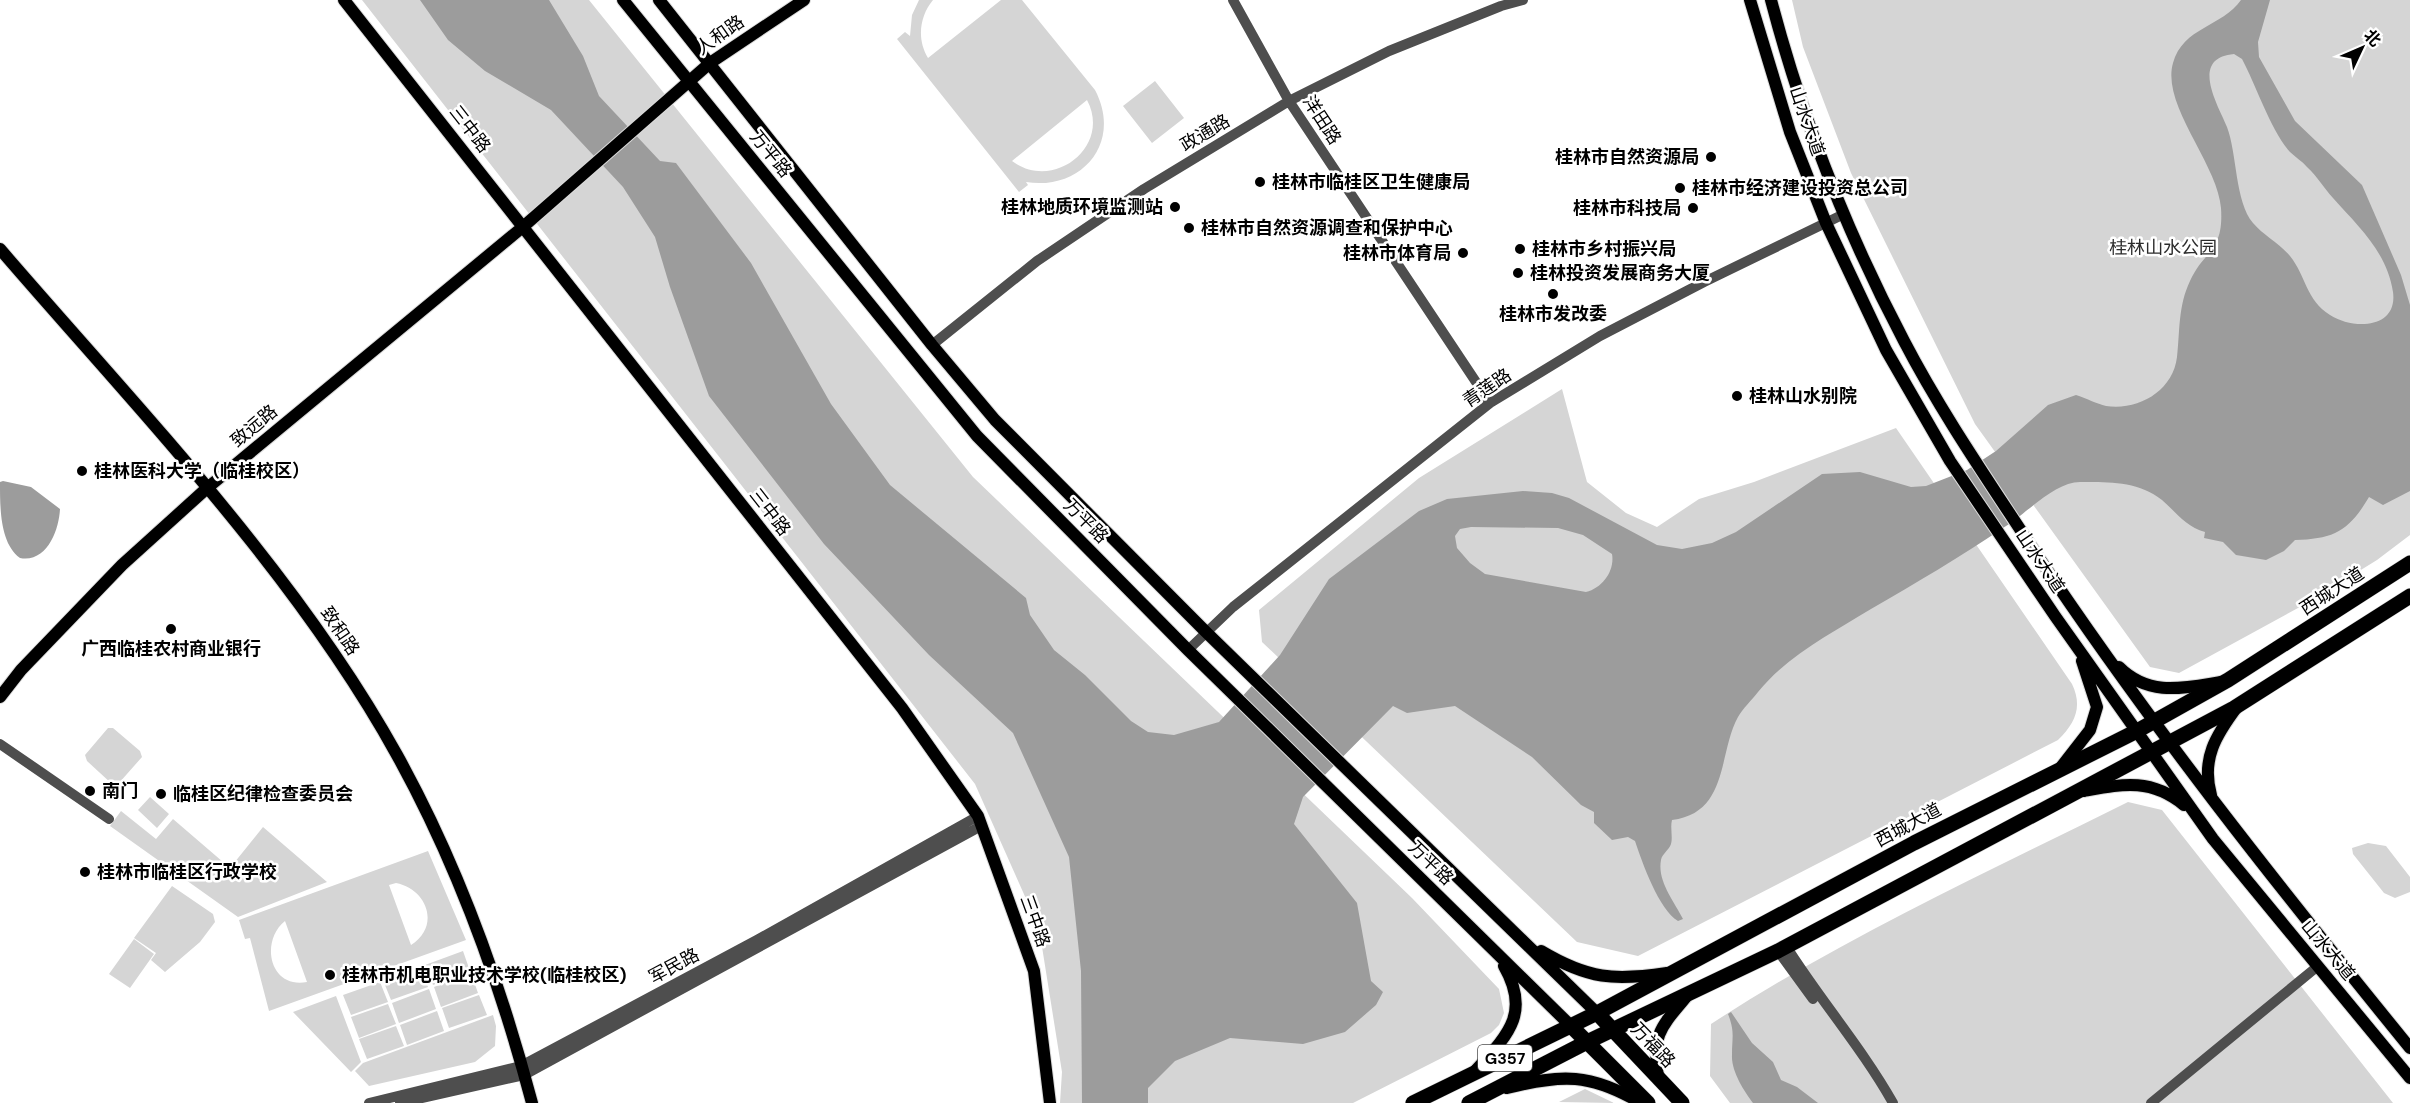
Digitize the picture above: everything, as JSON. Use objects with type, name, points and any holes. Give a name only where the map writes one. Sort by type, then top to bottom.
[{"type":"highway","name":"西城大道","points":[[1413,1103],[1571,1026],[1914,843],[2137,731],[2228,680],[2410,563]]},
{"type":"highway","points":[[1612,1030],[1782,949],[2238,706],[2410,596]]},
{"type":"highway","name":"万福路","points":[[1597,1012],[1682,1103]]},
{"type":"highway","points":[[1571,1026],[1648,1103]]},
{"type":"highway","name":"G357","points":[[1469,1103],[1612,1030]]},
{"type":"main road","name":"三中路","points":[[344,0],[902,708],[979,821],[1034,971],[1050,1103]]},
{"type":"main road","name":"万平路","points":[[623,0],[977,436],[1188,650],[1571,1026]]},
{"type":"main road","name":"万平路","points":[[659,0],[932,345],[995,420],[1206,633],[1597,1012]]},
{"type":"main road","name":"人和路","points":[[524,226],[688,81],[804,0]]},
{"type":"main road","name":"山水大道","points":[[1750,0],[1790,132],[1826,223],[1886,350],[1950,460],[2076,646],[2196,815],[2410,1078]]},
{"type":"main road","name":"山水大道","points":[[1771,0],[1808,125],[1844,214],[1904,341],[1962,440],[2153,722],[2250,851],[2410,1048]]},
{"type":"main road","name":"致远路","points":[[0,697],[21,670],[122,565],[206,489],[524,226]]},
{"type":"main road","name":"致和路","points":[[0,249],[206,489],[306,613],[397,755],[462,888],[485,948],[532,1103]]},
{"type":"main road","points":[[2057,771],[2073,755],[2090,730],[2097,707],[2076,646]]},
{"type":"main road","points":[[2104,652],[2125,673],[2156,688],[2175,689],[2228,680]]},
{"type":"main road","points":[[2213,802],[2207,778],[2209,751],[2222,727],[2238,706]]},
{"type":"main road","points":[[2074,793],[2114,786],[2148,784],[2174,797],[2196,815]]},
{"type":"main road","points":[[1524,942],[1564,965],[1589,975],[1638,977],[1674,972]]},
{"type":"main road","points":[[1472,1074],[1509,1031],[1516,1017],[1512,981],[1496,952]]},
{"type":"main road","points":[[1658,1077],[1654,1053],[1659,1031],[1689,993]]},
{"type":"main road","points":[[1491,1092],[1543,1079],[1581,1077],[1611,1086],[1641,1103]]},
{"type":"street","name":"洋田路","points":[[1233,0],[1289,101],[1490,403]]},
{"type":"street","name":"政通路","points":[[932,345],[1037,261],[1144,189],[1289,101],[1389,51],[1501,6],[1523,0]]},
{"type":"street","name":"青莲路","points":[[1188,650],[1242,599],[1490,403],[1610,331],[1844,214]]},
{"type":"street","points":[[0,744],[109,819]]},
{"type":"street","name":"军民路","points":[[400,1103],[523,1071],[757,940],[979,821]]},
{"type":"street","points":[[1782,949],[1888,1103]]},
{"type":"street","points":[[1782,949],[1878,1077],[1893,1103]]},
{"type":"street","points":[[2151,1103],[2318,966]]},
{"type":"street","name":"军民路","points":[[369,1103],[523,1071]]},
{"type":"green space","points":[[362,0],[589,0],[973,477],[1412,898],[1499,989],[1504,1013],[1499,1025],[1491,1033],[1353,1103],[1060,1103],[1062,1072],[1039,928],[975,784]]},
{"type":"green space","points":[[919,0],[933,0],[922,21],[921,29],[922,44],[928,58],[1001,0],[1022,0],[1095,90],[1102,110],[1104,128],[1100,145],[1092,159],[1079,171],[1064,179],[1046,183],[1026,182],[1028,185],[1019,192],[897,39],[905,32],[910,36],[912,15]],"holes":[[[1087,100],[1093,117],[1092,134],[1085,148],[1074,160],[1060,168],[1045,171],[1028,169],[1012,161]]]},
{"type":"green space","name":"桂林山水公园","points":[[1792,0],[2410,0],[2410,535],[2377,560],[2309,602],[2179,673],[2150,667],[1975,424],[1851,173],[1803,47]]},
{"type":"green space","points":[[1155,81],[1184,118],[1152,143],[1123,106]]},
{"type":"green space","points":[[1562,389],[1587,482],[1626,513],[1657,527],[1699,499],[1754,482],[1896,428],[2072,684],[2077,700],[2073,721],[2058,740],[1638,956],[1577,942],[1262,642],[1259,610],[1419,478]]},
{"type":"green space","points":[[108,728],[113,728],[140,751],[142,757],[119,783],[112,784],[87,761],[85,755]]},
{"type":"green space","points":[[150,797],[169,814],[157,828],[138,810]]},
{"type":"green space","points":[[2128,802],[2162,810],[2393,1103],[1730,1103],[1710,1076],[1711,1024],[1864,934]]},
{"type":"green space","points":[[121,811],[156,839],[173,819],[230,868],[263,827],[327,882],[238,917],[110,826]]},
{"type":"green space","points":[[2368,843],[2386,846],[2410,877],[2410,892],[2395,898],[2384,893],[2353,854],[2352,848]]},
{"type":"green space","points":[[428,851],[466,940],[269,1011],[250,938],[245,939],[239,920]],"holes":[[[396,883],[416,893],[426,909],[428,919],[426,928],[411,945],[389,885]],[[285,921],[307,982],[294,982],[284,978],[272,962],[273,940],[277,930]]]},
{"type":"green space","points":[[172,886],[213,914],[215,922],[200,942],[165,972],[151,960],[156,953],[134,938]]},
{"type":"green space","points":[[134,939],[154,954],[130,988],[109,974]]},
{"type":"green space","points":[[463,951],[470,971],[433,985],[425,965]]},
{"type":"green space","points":[[421,967],[428,987],[391,1000],[383,980]]},
{"type":"green space","points":[[471,973],[478,993],[441,1007],[434,987]]},
{"type":"green space","points":[[380,982],[388,1002],[351,1015],[343,995]]},
{"type":"green space","points":[[429,989],[436,1009],[399,1023],[392,1003]]},
{"type":"green space","points":[[479,995],[487,1015],[449,1028],[442,1008]]},
{"type":"green space","points":[[336,996],[361,1062],[351,1072],[293,1012]]},
{"type":"green space","points":[[388,1004],[396,1024],[359,1038],[351,1017]]},
{"type":"green space","points":[[437,1011],[444,1031],[407,1045],[400,1025]]},
{"type":"green space","points":[[493,1015],[496,1026],[495,1046],[475,1062],[369,1086],[355,1071],[363,1063]]},
{"type":"green space","points":[[396,1026],[404,1046],[367,1059],[359,1039]]},
{"type":"green space","points":[[1585,1089],[1614,1103],[1559,1102]]},
{"type":"shaded area","points":[[420,0],[549,0],[583,56],[599,96],[660,161],[676,163],[751,263],[831,404],[890,485],[1026,598],[1030,615],[1054,650],[1085,675],[1131,721],[1148,732],[1174,735],[1219,722],[1280,655],[1329,579],[1419,511],[1447,499],[1523,491],[1552,493],[1569,498],[1657,545],[1682,549],[1712,543],[1736,532],[1822,474],[1860,472],[1911,487],[1926,486],[1967,470],[1996,451],[2048,405],[2076,395],[2106,406],[2118,407],[2141,402],[2152,396],[2169,380],[2174,369],[2181,309],[2186,290],[2195,271],[2216,242],[2221,222],[2218,191],[2175,97],[2171,79],[2173,63],[2185,42],[2224,16],[2241,0],[2270,0],[2258,42],[2259,57],[2295,121],[2362,185],[2401,275],[2410,305],[2410,491],[2383,505],[2369,497],[2362,509],[2339,531],[2320,538],[2295,540],[2284,551],[2266,560],[2236,555],[2223,542],[2204,538],[2205,532],[2187,523],[2162,500],[2143,489],[2123,484],[2080,482],[2060,487],[1971,549],[1811,646],[1770,679],[1742,710],[1732,731],[1713,794],[1704,806],[1690,815],[1672,820],[1671,844],[1662,858],[1660,868],[1667,891],[1683,919],[1678,921],[1664,907],[1658,896],[1635,841],[1628,837],[1612,840],[1594,823],[1594,812],[1581,805],[1532,757],[1455,706],[1407,713],[1393,706],[1303,797],[1294,824],[1357,903],[1371,981],[1383,992],[1376,1005],[1345,1032],[1303,1044],[1230,1038],[1175,1061],[1148,1088],[1148,1103],[1082,1103],[1081,971],[1069,857],[1013,733],[929,655],[824,544],[709,396],[670,287],[655,237],[623,187],[551,110],[485,71],[448,40]],"holes":[[[2234,54],[2242,59],[2283,143],[2314,174],[2370,240],[2385,264],[2393,292],[2393,304],[2381,319],[2372,323],[2350,323],[2322,309],[2311,295],[2290,256],[2257,227],[2247,214],[2227,127],[2210,84],[2213,64],[2220,57]],[[1471,527],[1558,528],[1583,535],[1612,554],[1612,566],[1598,587],[1586,592],[1485,574],[1470,563],[1457,548],[1455,536],[1460,529]]]},
{"type":"shaded area","points":[[0,482],[31,487],[60,509],[54,535],[50,543],[38,555],[20,558],[8,544],[1,514]]},
{"type":"shaded area","points":[[1731,1012],[1752,1043],[1773,1062],[1781,1080],[1797,1087],[1818,1103],[1753,1103],[1742,1087],[1732,1061],[1732,1030],[1728,1014]]},
{"type":"place","name":"桂林市自然资源局","points":[[1711,157]]},
{"type":"place","name":"桂林市临桂区卫生健康局","points":[[1260,182]]},
{"type":"place","name":"桂林市经济建设投资总公司","points":[[1680,188]]},
{"type":"place","name":"桂林地质环境监测站","points":[[1175,207]]},
{"type":"place","name":"桂林市科技局","points":[[1693,208]]},
{"type":"place","name":"桂林市自然资源调查和保护中心","points":[[1189,228]]},
{"type":"place","name":"桂林市乡村振兴局","points":[[1520,249]]},
{"type":"place","name":"桂林市体育局","points":[[1463,253]]},
{"type":"place","name":"桂林投资发展商务大厦","points":[[1518,273]]},
{"type":"place","name":"桂林市发改委","points":[[1553,294]]},
{"type":"place","name":"桂林山水别院","points":[[1737,396]]},
{"type":"place","name":"桂林医科大学（临桂校区）","points":[[82,471]]},
{"type":"place","name":"广西临桂农村商业银行","points":[[171,629]]},
{"type":"place","name":"南门","points":[[90,791]]},
{"type":"place","name":"临桂区纪律检查委员会","points":[[161,794]]},
{"type":"place","name":"桂林市临桂区行政学校","points":[[85,872]]},
{"type":"place","name":"桂林市机电职业技术学校(临桂校区)","points":[[330,975]]}]
